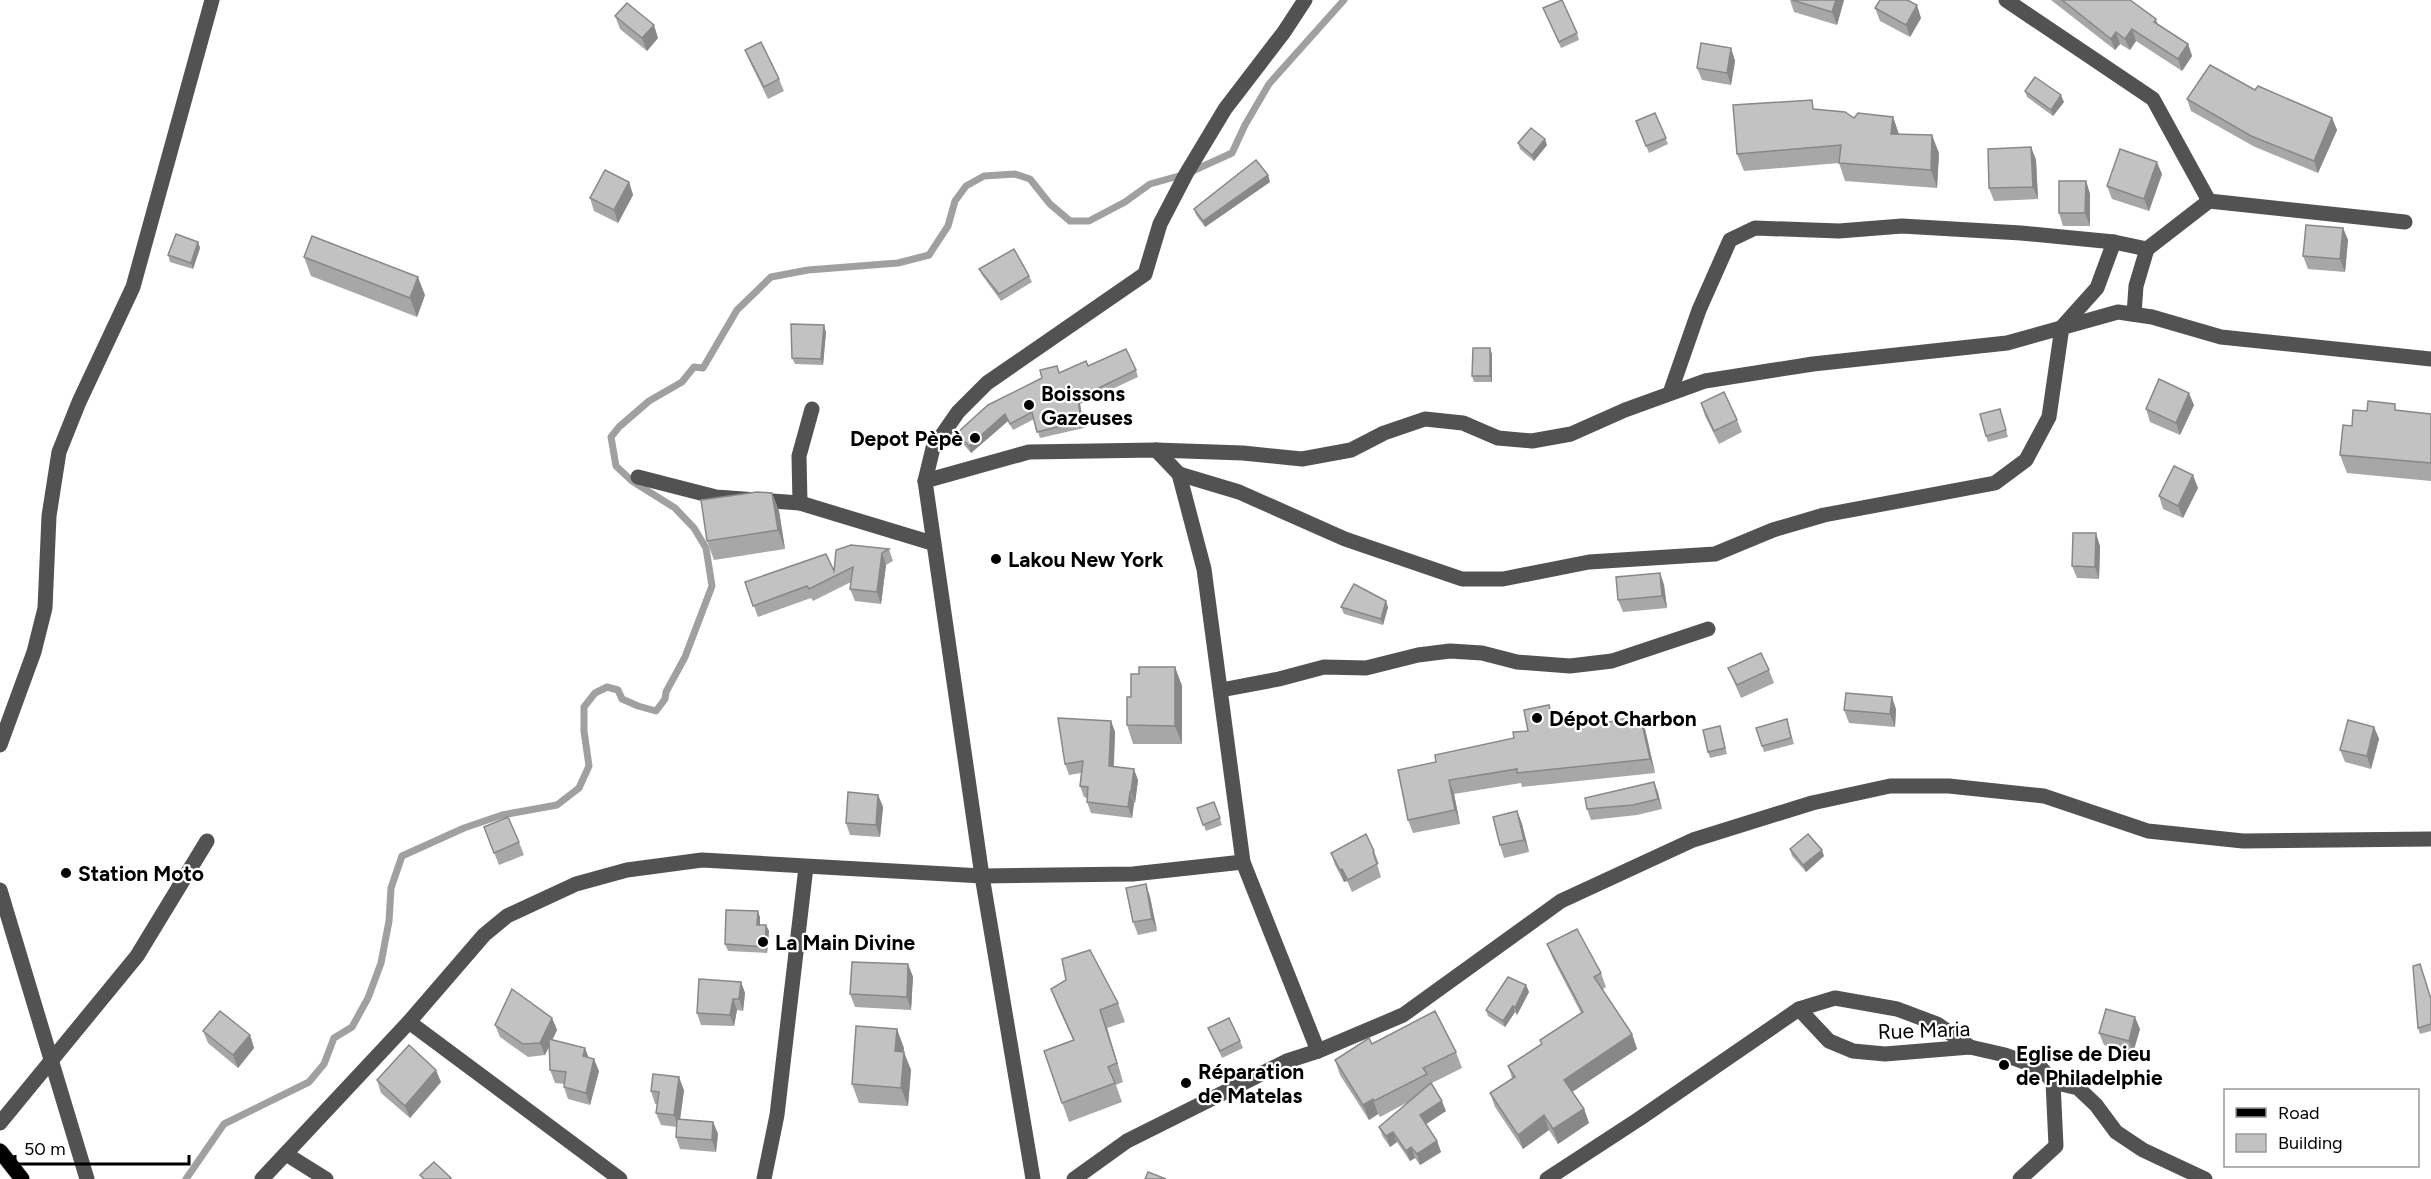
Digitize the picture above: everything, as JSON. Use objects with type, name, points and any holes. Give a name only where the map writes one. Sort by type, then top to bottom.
[{"type":"main road","points":[[0,1151],[22,1179]]},
{"type":"street","points":[[0,745],[34,652],[45,608],[49,516],[59,452],[79,402],[133,287],[212,0]]},
{"type":"street","points":[[1033,1179],[982,876],[932,543],[925,481],[933,448],[958,412],[987,383],[1145,274],[1160,224],[1186,174],[1225,109],[1305,0]]},
{"type":"street","points":[[2006,0],[2153,99],[2210,201]]},
{"type":"street","points":[[2134,314],[2136,286],[2146,249],[2210,201],[2405,222]]},
{"type":"street","points":[[1670,393],[1699,310],[1731,240],[1755,228],[1839,231],[1902,226],[2021,233],[2114,242],[2146,249]]},
{"type":"street","points":[[1179,474],[1239,492],[1345,539],[1462,579],[1503,579],[1589,562],[1715,554],[1773,530],[1824,515],[1995,483],[2026,460],[2049,417],[2062,327],[2097,288],[2114,242]]},
{"type":"street","points":[[925,481],[1029,452],[1156,450],[1244,453],[1302,459],[1351,450],[1384,432],[1425,418],[1463,423],[1497,438],[1532,441],[1571,434],[1625,410],[1705,381],[1813,364],[2007,343],[2118,312],[2152,317],[2221,337],[2362,354],[2431,359]]},
{"type":"street","points":[[800,502],[799,456],[812,409]]},
{"type":"street","points":[[1156,450],[1179,474],[1204,569],[1243,862],[1318,1051]]},
{"type":"street","points":[[638,477],[716,497],[800,502],[932,543]]},
{"type":"street","points":[[1221,690],[1324,668],[1366,668],[1418,655],[1450,651],[1482,653],[1516,662],[1570,666],[1612,662],[1708,629]]},
{"type":"street","points":[[1074,1179],[1127,1142],[1287,1061],[1318,1051],[1402,1015],[1561,901],[1693,840],[1812,803],[1890,786],[1949,786],[2044,796],[2148,831],[2243,841],[2431,840]]},
{"type":"street","points":[[0,1123],[137,956],[207,841]]},
{"type":"street","points":[[262,1179],[409,1022],[484,935],[507,916],[576,884],[627,870],[702,860],[982,876],[1133,874],[1243,862]]},
{"type":"street","points":[[764,1179],[777,1115],[806,867]]},
{"type":"street","points":[[0,890],[87,1179]]},
{"type":"street","points":[[1547,1179],[1639,1119],[1798,1009],[1835,998],[1897,1009],[1937,1024],[1970,1047]]},
{"type":"street","name":"Rue Maria","points":[[1798,1009],[1829,1041],[1853,1051],[1886,1054],[1970,1047],[2006,1055],[2041,1068],[2053,1082],[2078,1088],[2096,1106],[2116,1132],[2143,1150],[2205,1179]]},
{"type":"street","points":[[409,1022],[620,1179]]},
{"type":"street","points":[[2020,1179],[2056,1146],[2053,1082]]},
{"type":"street","points":[[286,1154],[326,1179]]},
{"type":"building","points":[[1562,0],[1577,33],[1559,42],[1543,8]]},
{"type":"building","points":[[1792,0],[1836,0],[1832,12]]},
{"type":"building","points":[[1880,0],[1907,0],[1917,5],[1906,25],[1875,8]]},
{"type":"building","points":[[2062,0],[2130,0],[2156,19],[2154,22],[2188,44],[2178,59],[2132,29],[2125,39],[2116,32],[2111,39]]},
{"type":"building","points":[[627,3],[654,25],[642,38],[615,16]]},
{"type":"building","points":[[761,42],[779,79],[764,87],[745,50]]},
{"type":"building","points":[[1701,43],[1731,48],[1727,73],[1697,68]]},
{"type":"building","points":[[2210,65],[2255,90],[2258,86],[2332,118],[2314,161],[2251,136],[2187,99]]},
{"type":"building","points":[[2035,77],[2061,95],[2051,110],[2025,91]]},
{"type":"building","points":[[1812,100],[1813,109],[1845,112],[1854,118],[1858,113],[1893,117],[1891,134],[1932,135],[1931,170],[1839,163],[1841,145],[1737,154],[1733,105]]},
{"type":"building","points":[[1655,113],[1666,138],[1646,146],[1636,121]]},
{"type":"building","points":[[1531,128],[1545,139],[1532,155],[1518,143]]},
{"type":"building","points":[[2031,147],[2033,187],[1989,188],[1988,149]]},
{"type":"building","points":[[2120,149],[2157,162],[2144,199],[2107,186]]},
{"type":"building","points":[[1256,160],[1268,175],[1203,221],[1194,209]]},
{"type":"building","points":[[605,170],[629,182],[614,210],[590,198]]},
{"type":"building","points":[[2059,181],[2086,181],[2085,213],[2059,213]]},
{"type":"building","points":[[2306,225],[2343,228],[2340,259],[2303,256]]},
{"type":"building","points":[[176,234],[198,242],[191,263],[168,255]]},
{"type":"building","points":[[312,236],[418,277],[410,298],[304,257]]},
{"type":"building","points":[[1014,249],[1029,276],[999,294],[979,269]]},
{"type":"building","points":[[791,324],[824,325],[821,359],[792,358]]},
{"type":"building","points":[[1473,348],[1490,348],[1490,376],[1472,376]]},
{"type":"building","points":[[1126,349],[1136,370],[1078,398],[1081,421],[1037,432],[1032,412],[1010,424],[1005,414],[969,446],[957,433],[988,405],[1042,378],[1040,370],[1057,366],[1059,373],[1086,361],[1088,366]]},
{"type":"building","points":[[2159,379],[2189,393],[2176,423],[2146,409]]},
{"type":"building","points":[[1724,392],[1737,420],[1714,431],[1701,403]]},
{"type":"building","points":[[2368,401],[2395,404],[2395,410],[2431,414],[2431,463],[2340,455],[2343,425],[2352,426],[2353,410],[2367,411]]},
{"type":"building","points":[[2000,409],[2006,430],[1986,436],[1980,414]]},
{"type":"building","points":[[2174,466],[2193,475],[2178,506],[2159,496]]},
{"type":"building","points":[[757,492],[772,493],[778,530],[707,541],[701,500]]},
{"type":"building","points":[[2073,533],[2096,533],[2095,567],[2072,566]]},
{"type":"building","points":[[851,545],[889,549],[882,553],[877,592],[850,589],[853,567],[809,589],[807,586],[753,606],[745,582],[826,554],[834,571],[836,550]]},
{"type":"building","points":[[1660,573],[1662,596],[1618,600],[1616,577]]},
{"type":"building","points":[[1354,584],[1386,601],[1381,619],[1341,607]]},
{"type":"building","points":[[1761,653],[1769,670],[1737,685],[1728,668]]},
{"type":"building","points":[[1139,667],[1175,667],[1175,726],[1127,725],[1127,697],[1131,697],[1131,674],[1139,674]]},
{"type":"building","points":[[1846,693],[1892,697],[1890,714],[1844,710]]},
{"type":"building","points":[[1549,705],[1553,722],[1590,717],[1592,726],[1640,715],[1650,759],[1517,773],[1517,769],[1449,780],[1455,810],[1408,820],[1398,770],[1436,762],[1435,755],[1514,738],[1513,732],[1528,731],[1524,710]]},
{"type":"building","points":[[1058,718],[1111,721],[1109,766],[1134,769],[1128,807],[1087,802],[1088,787],[1080,786],[1083,761],[1065,764]]},
{"type":"building","points":[[1787,719],[1791,738],[1762,746],[1756,728]]},
{"type":"building","points":[[2348,720],[2374,727],[2367,756],[2340,750]]},
{"type":"building","points":[[1720,726],[1725,748],[1708,752],[1703,730]]},
{"type":"building","points":[[1654,782],[1658,799],[1633,805],[1587,809],[1585,798]]},
{"type":"building","points":[[848,792],[878,795],[876,825],[846,823]]},
{"type":"building","points":[[1214,802],[1220,818],[1203,825],[1197,808]]},
{"type":"building","points":[[1517,811],[1524,840],[1500,845],[1493,817]]},
{"type":"building","points":[[508,817],[519,842],[494,853],[484,827]]},
{"type":"building","points":[[1366,834],[1377,864],[1348,880],[1331,853]]},
{"type":"building","points":[[1808,834],[1822,850],[1803,865],[1790,849]]},
{"type":"building","points":[[1146,884],[1152,919],[1133,922],[1126,888]]},
{"type":"building","points":[[726,910],[758,911],[757,925],[766,925],[765,947],[725,944]]},
{"type":"building","points":[[1577,929],[1601,973],[1594,977],[1632,1034],[1564,1080],[1584,1109],[1553,1129],[1544,1115],[1518,1135],[1490,1093],[1515,1077],[1508,1066],[1542,1044],[1540,1040],[1583,1012],[1547,944]]},
{"type":"building","points":[[1090,950],[1118,1003],[1100,1010],[1117,1063],[1108,1067],[1115,1083],[1062,1103],[1044,1051],[1074,1040],[1051,989],[1066,980],[1062,959]]},
{"type":"building","points":[[852,962],[908,964],[907,997],[850,994]]},
{"type":"building","points":[[2420,964],[2431,999],[2431,1024],[2418,1028],[2413,966]]},
{"type":"building","points":[[1508,977],[1526,985],[1515,1008],[1513,1006],[1503,1021],[1486,1010]]},
{"type":"building","points":[[699,979],[741,982],[739,999],[733,999],[730,1015],[697,1013]]},
{"type":"building","points":[[512,989],[552,1018],[540,1043],[523,1044],[495,1025]]},
{"type":"building","points":[[2106,1009],[2135,1017],[2129,1041],[2099,1033]]},
{"type":"building","points":[[220,1011],[250,1035],[233,1055],[203,1031]]},
{"type":"building","points":[[1435,1011],[1456,1052],[1423,1068],[1427,1074],[1363,1105],[1335,1060],[1369,1038],[1372,1044]]},
{"type":"building","points":[[1229,1018],[1240,1041],[1220,1051],[1208,1028]]},
{"type":"building","points":[[856,1026],[897,1029],[895,1051],[904,1052],[901,1088],[852,1084]]},
{"type":"building","points":[[549,1039],[585,1048],[583,1056],[594,1059],[586,1093],[564,1087],[566,1072],[550,1070]]},
{"type":"building","points":[[409,1045],[436,1070],[405,1106],[377,1080]]},
{"type":"building","points":[[653,1074],[679,1077],[674,1115],[656,1113],[659,1092],[651,1091]]},
{"type":"building","points":[[1431,1083],[1442,1101],[1420,1115],[1437,1141],[1417,1154],[1411,1147],[1406,1151],[1393,1132],[1386,1136],[1379,1127]]},
{"type":"building","points":[[677,1119],[713,1122],[712,1140],[676,1137]]},
{"type":"building","points":[[434,1162],[450,1179],[424,1179],[420,1175]]},
{"type":"building","points":[[1148,1172],[1166,1179],[1145,1179]]},
{"type":"waterway","points":[[186,1179],[224,1124],[309,1082],[324,1064],[334,1038],[352,1027],[368,998],[381,963],[389,921],[391,888],[402,856],[464,828],[502,815],[557,805],[579,788],[589,766],[584,731],[584,707],[595,693],[607,687],[618,690],[622,699],[656,711],[665,699],[666,692],[685,657],[712,586],[706,548],[694,528],[675,508],[632,481],[616,466],[611,437],[619,427],[649,401],[682,382],[694,367],[703,368],[737,310],[771,277],[808,270],[898,263],[929,255],[948,226],[955,201],[966,186],[984,176],[1015,174],[1030,179],[1050,204],[1070,221],[1089,221],[1125,202],[1150,184],[1186,174],[1232,153],[1269,84],[1344,0]]},
{"type":"place","name":"Boissons Gazeuses","points":[[1029,405]]},
{"type":"place","name":"Depot Pèpè","points":[[975,438]]},
{"type":"place","name":"Lakou New York","points":[[996,559]]},
{"type":"place","name":"Dépot Charbon","points":[[1537,718]]},
{"type":"place","name":"Station Moto","points":[[66,873]]},
{"type":"place","name":"La Main Divine","points":[[763,942]]},
{"type":"place","name":"Eglise de Dieu de Philadelphie","points":[[2004,1065]]},
{"type":"place","name":"Réparation de Matelas","points":[[1186,1083]]}]
